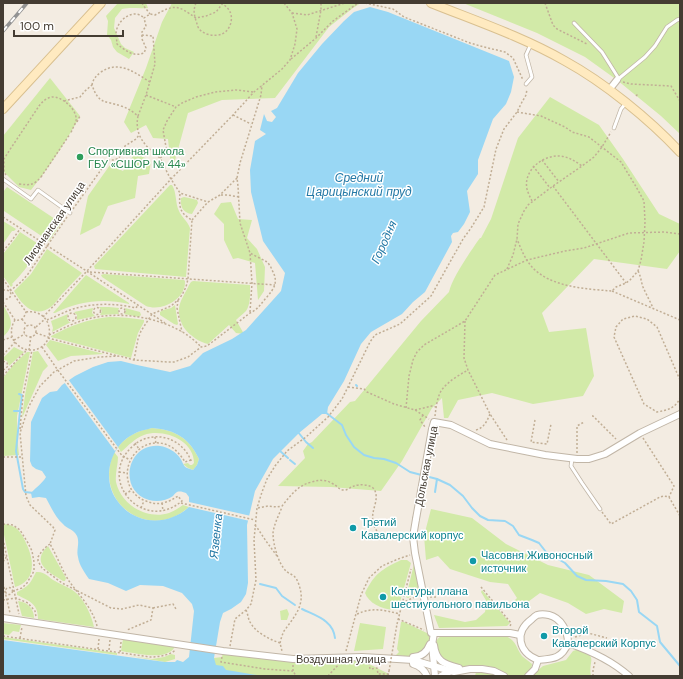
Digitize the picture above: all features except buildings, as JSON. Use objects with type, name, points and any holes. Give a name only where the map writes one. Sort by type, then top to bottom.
[{"type":"main road","points":[[3,109],[101,3]]},
{"type":"main road","points":[[431,3],[531,44],[567,62],[626,103],[680,152]]},
{"type":"street","points":[[609,90],[618,79]]},
{"type":"street","name":"Дольская улица","points":[[435,676],[432,633],[413,537],[429,430],[434,422],[447,423],[490,444],[574,459],[589,459],[605,454],[640,433],[680,414]]},
{"type":"street","points":[[545,614],[554,616],[560,621],[568,641],[566,649],[560,656],[538,660],[533,658],[523,649],[520,635],[523,627],[528,622],[537,615],[545,614]]},
{"type":"street","points":[[6,619],[111,634],[179,646]]},
{"type":"street","points":[[432,633],[510,633],[520,635]]},
{"type":"street","points":[[568,641],[598,654],[629,676]]},
{"type":"street","points":[[428,676],[419,666],[413,664],[413,657],[423,654],[430,644],[434,645],[435,651],[441,661],[447,665],[459,668],[441,676]]},
{"type":"street","name":"Воздушная улица","points":[[179,646],[224,653],[293,659],[362,657],[413,660],[434,666],[450,673],[470,669],[482,669],[494,671],[504,676]]},
{"type":"street","points":[[528,676],[535,669],[538,660]]},
{"type":"lane","points":[[574,23],[602,52],[618,79],[645,57],[655,46],[668,27],[680,19]]},
{"type":"lane","points":[[526,84],[532,77],[526,55],[531,44]]},
{"type":"lane","points":[[614,128],[621,109],[626,103]]},
{"type":"lane","points":[[3,179],[31,199],[38,190],[70,213]]},
{"type":"lane","points":[[574,459],[571,466],[600,509]]},
{"type":"path","points":[[142,3],[150,14],[155,16],[167,9],[175,7],[184,10],[196,18],[216,12],[222,3],[230,11],[231,16],[231,24],[227,30],[223,34],[204,34],[198,28],[196,18],[194,9],[196,3]]},
{"type":"path","points":[[284,3],[292,13],[297,28],[295,44],[290,60]]},
{"type":"path","points":[[316,38],[322,10],[321,3]]},
{"type":"path","points":[[292,13],[307,15],[345,3]]},
{"type":"path","points":[[36,333],[36,327],[171,179],[254,92],[282,69],[333,21],[358,3]]},
{"type":"path","points":[[293,671],[265,669],[221,662],[235,620],[251,604],[256,580],[254,540],[255,520],[264,485],[275,466],[288,451],[328,417],[342,399],[370,342],[376,335],[400,324],[431,296],[463,239],[484,207],[496,149],[504,129],[517,112],[527,90],[526,84],[513,58],[506,52],[470,43],[404,17],[393,9],[365,3]]},
{"type":"path","points":[[545,3],[553,25],[557,29],[589,45]]},
{"type":"path","points":[[133,14],[144,18],[146,26],[142,32],[142,35],[146,48],[144,53],[140,55],[129,54],[117,44],[116,34],[118,24],[124,18],[133,14]]},
{"type":"path","points":[[144,18],[150,14]]},
{"type":"path","points":[[142,35],[153,36],[155,64],[138,116],[138,135],[149,149],[160,158],[180,192],[208,202]]},
{"type":"path","points":[[138,116],[129,109],[100,100],[92,85],[93,79],[107,68],[116,67],[129,70],[150,82]]},
{"type":"path","points":[[618,79],[631,84],[671,86],[680,101]]},
{"type":"path","points":[[64,101],[80,97],[92,85]]},
{"type":"path","points":[[250,313],[252,283],[250,254],[240,222],[237,178],[240,162],[261,95],[262,85]]},
{"type":"path","points":[[160,158],[166,154],[163,130],[176,108],[182,103],[196,97],[215,92],[236,90],[254,92]]},
{"type":"path","points":[[146,95],[176,108]]},
{"type":"path","points":[[8,177],[4,172],[4,159],[39,106],[45,100],[52,97],[58,98],[70,106],[76,118],[76,122],[71,133]]},
{"type":"path","points":[[517,112],[541,116],[572,132],[590,137],[621,162],[644,201],[645,232],[638,271],[630,280],[616,287],[612,291]]},
{"type":"path","points":[[233,115],[252,124]]},
{"type":"path","points":[[34,186],[71,133],[80,116]]},
{"type":"path","points":[[507,269],[517,240],[518,224],[528,205],[594,157],[614,128]]},
{"type":"path","name":"Лисичанская улица","points":[[3,299],[7,300],[9,298],[11,294],[10,291],[28,274],[108,160],[119,158],[125,146],[136,139],[138,135]]},
{"type":"path","points":[[532,201],[527,191],[526,184],[529,172],[533,166],[549,157],[559,156],[576,160],[582,166]]},
{"type":"path","points":[[542,160],[559,182]]},
{"type":"path","points":[[533,166],[550,188]]},
{"type":"path","points":[[19,184],[27,185],[35,183],[41,177]]},
{"type":"path","points":[[134,360],[138,339],[148,319],[152,314],[170,306],[182,295],[188,279],[192,220],[208,202],[220,195],[237,178]]},
{"type":"path","points":[[553,186],[626,283]]},
{"type":"path","points":[[180,192],[179,203],[181,211],[192,220]]},
{"type":"path","points":[[220,195],[238,197]]},
{"type":"path","points":[[3,217],[165,323],[182,332],[197,342],[201,347]]},
{"type":"path","points":[[3,251],[20,228]]},
{"type":"path","points":[[406,408],[409,376],[413,360],[417,352],[424,345],[465,321],[495,275],[527,260],[553,253],[584,248],[629,233],[665,232],[680,234]]},
{"type":"path","points":[[517,240],[527,260],[540,274],[560,283],[582,288],[612,291],[680,320]]},
{"type":"path","points":[[31,336],[36,333],[134,360],[174,362],[188,357],[201,347],[208,346],[250,313],[255,311],[270,294],[276,281],[270,265],[250,254]]},
{"type":"path","points":[[87,271],[275,285]]},
{"type":"path","points":[[638,271],[644,290],[653,308]]},
{"type":"path","points":[[3,279],[26,312]]},
{"type":"path","points":[[3,290],[6,289],[10,291]]},
{"type":"path","points":[[178,300],[177,308],[182,332]]},
{"type":"path","points":[[3,302],[15,320]]},
{"type":"path","points":[[45,318],[82,307],[104,304],[122,305],[136,308],[138,305]]},
{"type":"path","points":[[122,305],[124,310],[122,315]]},
{"type":"path","points":[[96,306],[93,312],[98,316]]},
{"type":"path","points":[[96,306],[100,310],[98,316]]},
{"type":"path","points":[[122,308],[119,311],[122,315]]},
{"type":"path","points":[[70,310],[71,313],[75,314],[76,316],[74,322]]},
{"type":"path","points":[[15,320],[12,328],[12,337],[18,346],[26,350],[42,347],[49,337],[50,329],[45,318],[36,312],[26,312]]},
{"type":"path","points":[[15,320],[24,318],[26,312]]},
{"type":"path","points":[[71,313],[68,316],[69,319],[74,322]]},
{"type":"path","points":[[49,337],[74,322],[98,316],[122,315],[165,323]]},
{"type":"path","points":[[680,380],[656,327],[647,319],[635,316],[623,319],[616,327],[614,337],[644,404],[657,412],[667,410],[677,404],[680,398]]},
{"type":"path","points":[[22,319],[27,326]]},
{"type":"path","points":[[465,321],[464,358],[468,370],[490,414],[514,449]]},
{"type":"path","points":[[27,326],[33,325],[36,327]]},
{"type":"path","points":[[26,334],[24,330],[27,326]]},
{"type":"path","points":[[26,334],[31,336]]},
{"type":"path","points":[[3,355],[14,341],[26,334]]},
{"type":"path","points":[[31,336],[31,350],[23,396],[20,433],[21,457],[26,496],[30,505],[55,530],[50,544],[42,551],[38,557],[38,561],[45,571],[62,582],[111,608],[122,609],[139,605],[153,608],[172,604],[176,609]]},
{"type":"path","points":[[3,340],[12,337]]},
{"type":"path","points":[[42,347],[116,449],[123,457],[130,460]]},
{"type":"path","points":[[3,376],[7,369],[26,350]]},
{"type":"path","points":[[20,433],[29,406],[40,386],[57,369],[74,361],[98,356],[120,356]]},
{"type":"path","points":[[3,361],[7,363],[7,369]]},
{"type":"path","points":[[3,370],[7,369]]},
{"type":"path","points":[[435,414],[441,391],[455,378],[468,370]]},
{"type":"path","points":[[348,387],[364,389],[366,392],[394,404],[415,410],[434,422]]},
{"type":"path","points":[[415,410],[432,406],[436,407]]},
{"type":"path","points":[[467,432],[480,429],[485,424],[490,414]]},
{"type":"path","points":[[423,415],[420,420],[429,430]]},
{"type":"path","points":[[592,416],[622,444]]},
{"type":"path","points":[[535,420],[531,442],[547,444],[551,424]]},
{"type":"path","points":[[574,459],[577,426],[584,422]]},
{"type":"path","points":[[640,433],[674,486],[669,497]]},
{"type":"path","points":[[155,436],[156,444]]},
{"type":"path","points":[[192,463],[187,453],[176,442],[170,439],[155,436],[148,438],[135,443],[128,449],[123,457],[119,472],[122,487],[129,500],[141,508],[152,511],[163,511],[181,503],[255,520]]},
{"type":"path","points":[[135,443],[139,450]]},
{"type":"path","points":[[181,503],[182,501],[178,496],[162,503],[144,501],[137,496],[128,482],[128,466],[134,454],[139,450],[147,445],[156,444],[167,445],[173,448],[180,454],[185,462],[191,460]]},
{"type":"path","points":[[3,457],[21,457]]},
{"type":"path","points":[[119,472],[127,473]]},
{"type":"path","points":[[278,558],[273,533],[282,506],[292,492],[301,486],[318,480],[335,485],[342,490],[355,485],[367,486],[374,489],[376,499],[372,514],[372,523],[377,531],[386,538],[396,539],[413,537]]},
{"type":"path","points":[[125,494],[132,490]]},
{"type":"path","points":[[600,509],[611,524],[660,497],[669,497]]},
{"type":"path","points":[[669,497],[680,516]]},
{"type":"path","points":[[141,508],[144,501]]},
{"type":"path","points":[[162,503],[163,511]]},
{"type":"path","points":[[257,508],[282,506]]},
{"type":"path","points":[[3,524],[13,525],[20,530],[30,547],[34,562],[34,570],[27,583],[22,588],[10,594],[5,592]]},
{"type":"path","points":[[255,525],[286,572],[294,576],[300,586],[301,602],[294,617],[283,633],[280,643],[285,658]]},
{"type":"path","points":[[3,539],[21,621],[20,638]]},
{"type":"path","points":[[50,544],[69,580],[78,591],[95,619],[98,633],[98,649]]},
{"type":"path","points":[[328,676],[342,662],[351,636],[361,595],[369,578],[382,566],[415,553]]},
{"type":"path","points":[[3,554],[6,557]]},
{"type":"path","points":[[3,561],[6,557]]},
{"type":"path","points":[[34,562],[38,561]]},
{"type":"path","points":[[363,662],[369,662],[370,669],[377,668],[378,674],[389,674],[398,619],[412,567]]},
{"type":"path","points":[[3,582],[10,615],[6,619]]},
{"type":"path","points":[[481,587],[511,623],[510,633]]},
{"type":"path","points":[[5,592],[8,588],[11,588],[14,591]]},
{"type":"path","points":[[402,603],[423,592]]},
{"type":"path","points":[[3,600],[16,598],[28,603],[35,611],[35,623]]},
{"type":"path","points":[[120,652],[123,631],[151,620],[153,608]]},
{"type":"path","points":[[356,615],[364,611],[376,609],[400,614]]},
{"type":"path","points":[[246,610],[250,623],[257,631],[280,643]]},
{"type":"path","points":[[398,619],[432,633]]},
{"type":"path","points":[[568,641],[588,633],[607,638]]},
{"type":"path","points":[[109,651],[111,634]]},
{"type":"path","points":[[3,636],[150,657],[158,657],[172,653],[179,646]]},
{"type":"path","points":[[593,676],[594,665],[598,654]]},
{"type":"path","points":[[293,659],[293,671],[296,676]]},
{"type":"green space","points":[[118,3],[146,3],[148,8],[122,9],[115,18],[114,28],[121,44],[125,48],[134,52],[129,59],[117,52],[107,35],[108,21],[106,16]]},
{"type":"green space","points":[[172,3],[361,3],[329,27],[275,98],[222,100],[188,113],[174,164],[170,158],[168,139],[153,138],[146,125],[131,133],[124,122],[146,68],[162,22]]},
{"type":"green space","points":[[463,3],[680,3],[680,134],[661,116],[617,80],[585,57],[537,33]]},
{"type":"green space","points":[[50,78],[80,116],[57,154],[31,190],[19,187],[3,171],[3,136]]},
{"type":"green space","points":[[550,97],[599,125],[659,214],[680,224],[680,251],[667,269],[594,259],[542,313],[549,332],[586,328],[594,376],[583,396],[533,404],[492,393],[458,400],[448,418],[444,418],[442,398],[432,408],[402,461],[381,491],[331,487],[278,486],[305,458],[303,451],[308,444],[312,442],[350,402],[355,401],[421,321],[449,292],[465,259],[481,238],[491,219],[518,138]]},
{"type":"green space","points":[[135,153],[151,161],[149,174],[138,176],[135,198],[108,206],[100,225],[80,235],[88,196],[110,165],[123,171]]},
{"type":"green space","points":[[170,185],[174,188],[179,211],[190,228],[186,277],[95,269],[94,266]]},
{"type":"green space","points":[[7,187],[61,223],[49,241],[4,211],[3,192]]},
{"type":"green space","points":[[184,197],[197,200],[198,203],[192,214],[184,211],[182,207],[181,198]]},
{"type":"green space","points":[[231,202],[238,219],[252,220],[247,238],[257,249],[265,267],[264,291],[258,300],[255,263],[238,258],[233,259],[224,240],[224,224],[214,214],[221,203]]},
{"type":"green space","points":[[3,221],[16,229],[12,231],[3,244]]},
{"type":"green space","points":[[20,232],[43,247],[40,252],[38,251],[11,287],[3,276],[3,254]]},
{"type":"green space","points":[[47,249],[82,273],[52,306],[40,312],[25,306],[14,291],[31,274]]},
{"type":"green space","points":[[104,274],[185,281],[182,293],[172,302],[159,307],[152,307],[146,306],[102,277],[101,275]]},
{"type":"green space","points":[[86,275],[129,304],[110,301],[82,303],[53,313]]},
{"type":"green space","points":[[193,281],[250,285],[248,308],[236,320],[244,334],[236,333],[229,325],[208,344],[192,336],[187,331],[181,322],[179,308],[189,285]]},
{"type":"green space","points":[[3,305],[10,318],[11,325],[10,329],[3,337]]},
{"type":"green space","points":[[175,305],[177,325],[160,315],[160,312],[163,310],[171,308]]},
{"type":"green space","points":[[99,307],[119,308],[119,314],[100,315],[102,311]]},
{"type":"green space","points":[[93,308],[92,313],[95,316],[77,320],[77,315],[74,312]]},
{"type":"green space","points":[[125,308],[140,312],[141,315],[139,317],[124,314],[126,311]]},
{"type":"green space","points":[[68,314],[67,318],[69,322],[71,322],[52,332],[53,328],[51,321]]},
{"type":"green space","points":[[109,317],[144,320],[138,333],[131,358],[51,337],[72,326],[94,319]]},
{"type":"green space","points":[[50,340],[104,354],[71,356],[58,361],[46,345]]},
{"type":"green space","points":[[14,347],[24,352],[9,366],[3,358]]},
{"type":"green space","points":[[38,351],[48,366],[43,371],[22,418],[33,352]]},
{"type":"green space","points":[[27,352],[30,352],[17,416],[19,455],[3,456],[3,378],[14,364]]},
{"type":"green space","points":[[152,428],[175,433],[186,440],[199,459],[193,470],[183,464],[188,463],[192,465],[194,463],[193,455],[189,448],[176,438],[160,433],[144,435],[134,440],[121,452],[118,447],[125,439],[137,432]]},
{"type":"green space","points":[[114,452],[118,457],[116,482],[123,498],[129,504],[144,512],[161,515],[169,513],[183,505],[189,507],[173,517],[157,521],[142,519],[128,512],[118,501],[111,487],[109,470]]},
{"type":"green space","points":[[431,509],[472,518],[506,544],[548,565],[589,575],[624,601],[622,613],[604,609],[586,614],[568,603],[540,593],[517,610],[510,605],[517,598],[508,584],[490,582],[450,569],[438,556],[426,560],[424,536]]},
{"type":"green space","points":[[7,524],[16,528],[22,535],[29,549],[32,562],[32,569],[27,580],[15,587],[3,530],[3,525]]},
{"type":"green space","points":[[48,546],[66,578],[65,581],[52,574],[41,562],[43,552]]},
{"type":"green space","points":[[401,560],[407,560],[411,563],[398,609],[393,610],[383,608],[374,604],[365,593],[372,581],[379,573]]},
{"type":"green space","points":[[414,564],[416,564],[421,591],[408,598],[406,597]]},
{"type":"green space","points":[[36,572],[44,573],[75,592],[87,608],[94,627],[38,619],[35,606],[26,599],[17,595],[17,592],[29,584]]},
{"type":"green space","points":[[482,590],[510,623],[507,626],[439,628],[434,615],[465,622],[476,620],[485,612],[487,602],[481,592]]},
{"type":"green space","points":[[18,601],[30,606],[34,618],[22,616]]},
{"type":"green space","points":[[287,609],[289,614],[287,620],[281,620],[280,611]]},
{"type":"green space","points":[[401,622],[429,634],[430,641],[427,650],[413,657],[396,655],[399,652],[397,649]]},
{"type":"green space","points":[[3,623],[21,625],[19,632],[13,631],[9,635],[3,634]]},
{"type":"green space","points":[[360,623],[386,627],[383,649],[354,651]]},
{"type":"green space","points":[[443,635],[503,635],[508,637],[513,641],[522,656],[532,664],[531,671],[526,676],[513,676],[489,666],[469,665],[459,668],[438,657],[436,642]]},
{"type":"green space","points":[[3,637],[117,653],[117,655],[3,639]]},
{"type":"green space","points":[[123,639],[175,646],[166,654],[142,655],[121,651]]},
{"type":"green space","points":[[579,649],[591,657],[591,676],[531,676],[543,666],[566,660],[573,651]]},
{"type":"green space","points":[[223,651],[275,657],[361,660],[389,674],[389,676],[201,676],[214,658],[222,657]]},
{"type":"green space","points":[[171,654],[175,655],[175,659],[165,662],[124,655],[152,659]]},
{"type":"green space","points":[[476,672],[485,672],[498,676],[475,676]]},
{"type":"water","name":"Средний Царицынский пруд","points":[[370,7],[388,12],[509,61],[514,77],[511,92],[506,104],[493,119],[478,160],[478,174],[467,191],[470,212],[458,232],[453,233],[451,236],[452,242],[425,292],[402,314],[371,332],[361,344],[344,381],[328,407],[327,414],[322,414],[299,433],[273,459],[255,491],[247,525],[248,583],[246,594],[241,602],[223,613],[214,658],[216,665],[223,666],[226,670],[262,676],[3,676],[3,640],[165,662],[175,662],[177,660],[183,662],[189,657],[194,611],[192,604],[182,593],[163,586],[140,585],[126,591],[108,583],[89,579],[82,569],[79,560],[76,534],[65,526],[53,512],[46,498],[32,498],[31,493],[43,482],[46,477],[42,471],[32,466],[30,461],[31,422],[42,398],[50,392],[57,391],[62,385],[75,376],[93,367],[108,362],[121,361],[170,372],[190,366],[203,353],[232,339],[246,330],[281,291],[285,273],[263,241],[251,192],[250,170],[255,141],[266,134],[260,130],[264,114],[267,121],[272,122],[276,117],[271,111],[277,108],[298,73],[322,44],[354,12]],"holes":[[[152,428],[181,436],[191,446],[199,459],[193,470],[188,469],[180,458],[166,447],[149,447],[140,451],[130,468],[130,478],[133,487],[139,495],[155,501],[167,499],[178,492],[186,493],[189,497],[189,507],[180,513],[171,518],[151,520],[131,514],[123,508],[112,491],[109,473],[110,464],[114,455],[124,440],[142,431]]]},
{"type":"pier","points":[[68,379],[118,447],[115,451],[64,382]]},
{"type":"pier","points":[[189,502],[251,516],[250,521],[189,507]]},
{"type":"waterway","points":[[19,394],[22,395],[20,411]]},
{"type":"waterway","points":[[14,411],[20,411],[16,451],[23,489],[25,492],[34,493]]},
{"type":"waterway","points":[[325,412],[342,425],[346,435],[354,447],[364,455],[396,463],[410,472],[437,479],[450,485],[463,496],[480,516],[488,520],[505,521],[513,526],[519,535],[539,543],[546,552],[565,563],[577,576],[586,580],[623,584],[631,591],[637,600],[639,612],[657,626],[660,642],[680,666]]},
{"type":"waterway","points":[[298,432],[313,448]]},
{"type":"waterway","points":[[280,451],[288,458]]},
{"type":"waterway","points":[[290,460],[295,464]]},
{"type":"waterway","points":[[435,492],[437,479]]},
{"type":"waterway","points":[[260,584],[276,588],[282,596],[295,605]]},
{"type":"waterway","points":[[302,609],[323,619],[331,627],[335,638]]},
{"type":"railway","points":[[3,31],[27,3]]},
{"type":"place","name":"Спортивная школа ГБУ «СШОР № 44»","points":[[80,157]]},
{"type":"place","name":"Третий Кавалерский корпус","points":[[353,528]]},
{"type":"place","name":"Часовня Живоносный источник","points":[[473,561]]},
{"type":"place","name":"Контуры плана шестиугольного павильона","points":[[383,597]]},
{"type":"place","name":"Второй Кавалерский Корпус","points":[[544,636]]},
{"type":"water label","name":"Городня","points":[[384,242]]},
{"type":"water label","name":"Язвенка","points":[[216,536]]}]
